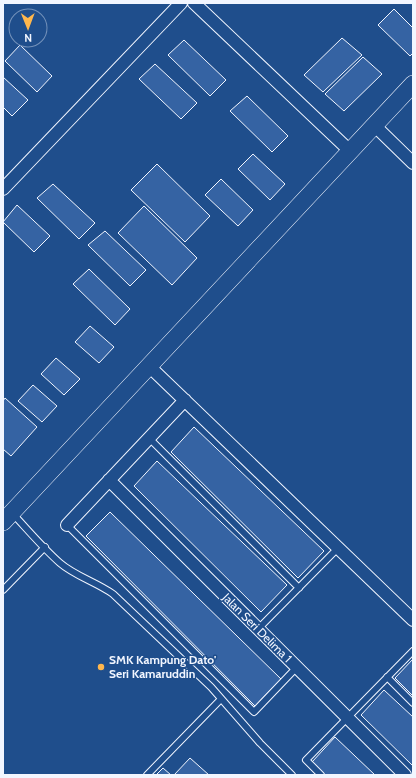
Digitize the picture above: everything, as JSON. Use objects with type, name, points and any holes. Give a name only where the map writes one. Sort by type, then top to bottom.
[{"type":"street","points":[[3,189],[181,3]]},
{"type":"street","points":[[194,3],[350,152]]},
{"type":"street","points":[[7,518],[413,84]]},
{"type":"street","points":[[374,126],[413,163]]},
{"type":"street","points":[[149,366],[339,547],[413,620]]},
{"type":"street","points":[[67,525],[185,400]]},
{"type":"street","name":"Jalan Seri Delima 1","points":[[109,480],[405,775]]},
{"type":"lane","points":[[149,438],[299,588]]},
{"type":"lane","points":[[7,518],[45,547],[61,563],[113,594],[221,699],[292,775]]},
{"type":"lane","points":[[67,525],[254,712],[297,668]]},
{"type":"lane","points":[[3,590],[45,547]]},
{"type":"lane","points":[[258,629],[339,547]]},
{"type":"lane","points":[[321,775],[306,760],[413,651]]},
{"type":"lane","points":[[387,677],[413,703]]},
{"type":"lane","points":[[147,775],[221,699]]},
{"type":"building","points":[[394,9],[413,28],[413,53],[410,56],[378,25]]},
{"type":"building","points":[[342,38],[362,55],[323,92],[304,75]]},
{"type":"building","points":[[184,40],[226,80],[210,96],[168,55]]},
{"type":"building","points":[[17,48],[23,48],[52,76],[37,92],[5,61]]},
{"type":"building","points":[[363,57],[382,74],[344,111],[325,94]]},
{"type":"building","points":[[155,64],[197,103],[181,119],[139,79]]},
{"type":"building","points":[[3,77],[28,100],[12,116],[3,107]]},
{"type":"building","points":[[247,96],[288,136],[272,152],[230,111]]},
{"type":"building","points":[[253,154],[285,184],[270,200],[238,169]]},
{"type":"building","points":[[157,164],[210,216],[185,242],[131,190]]},
{"type":"building","points":[[221,179],[253,210],[238,226],[205,195]]},
{"type":"building","points":[[53,184],[95,223],[79,239],[37,198]]},
{"type":"building","points":[[17,205],[50,236],[34,252],[3,222]]},
{"type":"building","points":[[144,206],[197,258],[172,285],[118,233]]},
{"type":"building","points":[[105,231],[146,270],[130,286],[88,245]]},
{"type":"building","points":[[89,269],[130,309],[115,325],[73,284]]},
{"type":"building","points":[[90,326],[114,347],[99,363],[75,342]]},
{"type":"building","points":[[56,358],[80,379],[64,395],[41,374]]},
{"type":"building","points":[[33,385],[57,406],[42,422],[18,401]]},
{"type":"building","points":[[5,398],[37,427],[11,456],[3,449],[3,401]]},
{"type":"building","points":[[194,427],[324,551],[298,578],[171,452]]},
{"type":"building","points":[[157,461],[287,585],[261,612],[134,486]]},
{"type":"building","points":[[110,512],[281,679],[255,706],[86,536]]},
{"type":"building","points":[[413,659],[413,696],[395,678]]},
{"type":"building","points":[[384,690],[413,717],[413,766],[361,715]]},
{"type":"building","points":[[335,737],[375,775],[325,775],[312,762]]},
{"type":"building","points":[[190,758],[209,775],[174,775]]},
{"type":"building","points":[[163,768],[171,775],[156,775]]},
{"type":"place","name":"SMK Kampung Dato' Seri Kamaruddin","points":[[101,667]]}]
